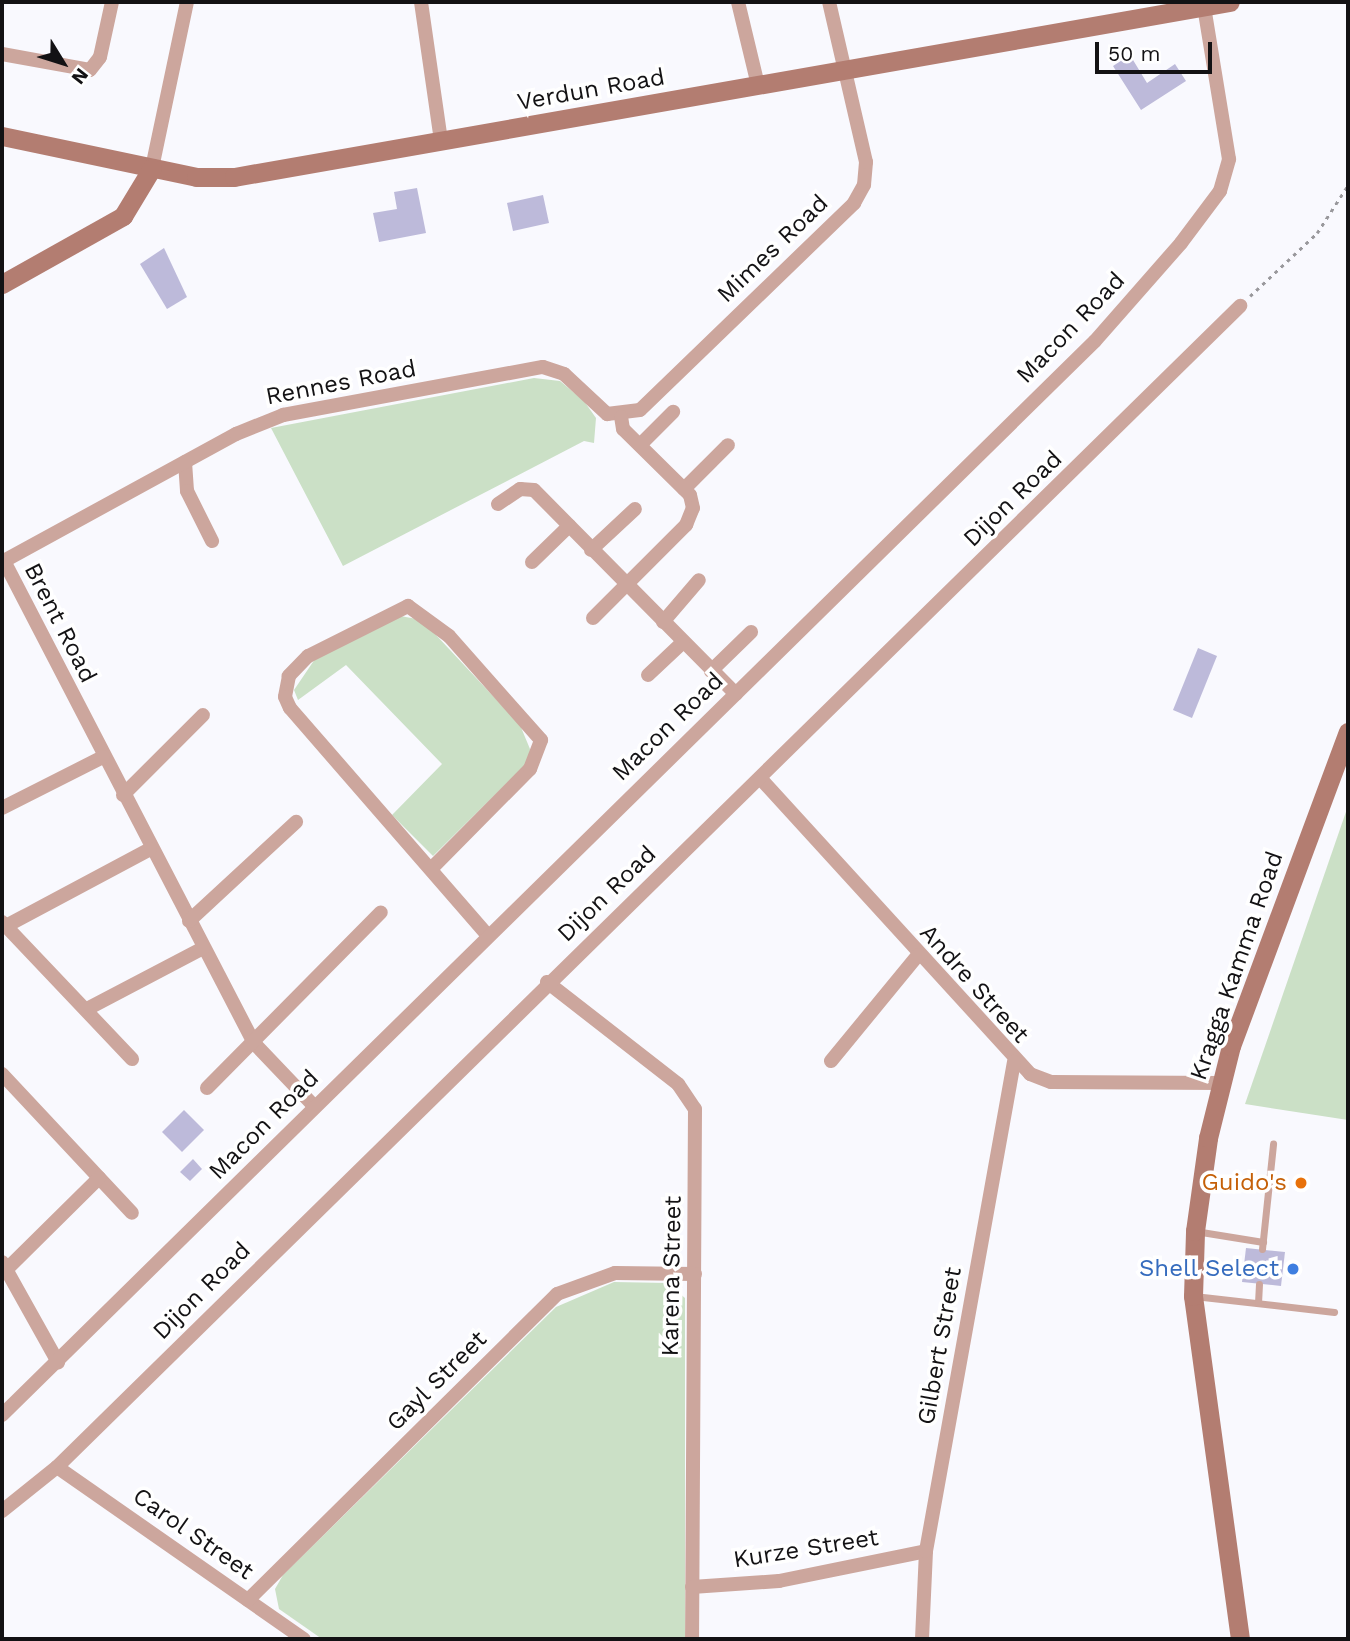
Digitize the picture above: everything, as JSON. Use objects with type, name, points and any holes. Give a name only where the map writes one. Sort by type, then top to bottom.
[{"type":"street","points":[[2,54],[90,71],[100,57],[111,2]]},
{"type":"street","points":[[2,284],[123,216],[152,168],[187,2]]},
{"type":"street","points":[[421,2],[441,141]]},
{"type":"street","points":[[738,2],[758,85]]},
{"type":"street","name":"Mimes Road","points":[[621,417],[647,404],[859,195],[866,162],[830,2]]},
{"type":"street","name":"Verdun Road","points":[[2,136],[152,168],[233,177],[845,70],[1203,4],[1230,2]]},
{"type":"street","name":"Macon Road","points":[[2,1415],[486,935],[1095,341],[1214,199],[1227,167],[1228,138],[1203,4]]},
{"type":"street","name":"Dijon Road","points":[[2,1511],[57,1467],[547,982],[760,778],[1240,306]]},
{"type":"street","name":"Rennes Road","points":[[3,562],[185,462],[283,415],[543,367],[564,374],[607,414],[621,417]]},
{"type":"street","points":[[640,445],[673,412]]},
{"type":"street","points":[[592,618],[689,521],[693,502],[684,489],[621,426],[621,417]]},
{"type":"street","points":[[684,489],[728,445]]},
{"type":"street","points":[[185,462],[187,491],[212,541]]},
{"type":"street","points":[[498,504],[530,488],[736,694]]},
{"type":"street","points":[[591,550],[635,509]]},
{"type":"street","points":[[532,561],[569,526]]},
{"type":"street","name":"Brent Road","points":[[3,562],[150,849],[254,1043],[314,1107]]},
{"type":"street","points":[[663,622],[699,580]]},
{"type":"street","points":[[431,869],[530,769],[541,740],[449,636],[408,606],[308,656],[289,676],[285,697],[486,935]]},
{"type":"street","points":[[711,671],[751,632]]},
{"type":"street","points":[[648,676],[683,642]]},
{"type":"street","points":[[122,794],[203,715]]},
{"type":"street","name":"Kragga Kamma Road","points":[[1240,1639],[1193,1296],[1195,1231],[1220,1083],[1348,732]]},
{"type":"street","points":[[2,808],[103,757]]},
{"type":"street","name":"Andre Street","points":[[760,778],[1014,1062],[1051,1082],[1220,1083]]},
{"type":"street","points":[[189,921],[296,822]]},
{"type":"street","points":[[132,1059],[4,924],[150,849]]},
{"type":"street","points":[[207,1088],[381,912]]},
{"type":"street","points":[[87,1009],[203,948]]},
{"type":"street","points":[[831,1061],[918,955]]},
{"type":"street","name":"Karena Street","points":[[547,982],[688,1096],[697,1125],[692,1639]]},
{"type":"street","name":"Gilbert Street","points":[[922,1639],[926,1551],[1014,1062]]},
{"type":"street","points":[[2,1074],[132,1213]]},
{"type":"street","points":[[58,1362],[4,1266],[99,1178]]},
{"type":"street","name":"Gayl Street","points":[[248,1600],[558,1294],[615,1273],[695,1274]]},
{"type":"street","name":"Carol Street","points":[[57,1467],[304,1639]]},
{"type":"street","name":"Kurze Street","points":[[692,1587],[779,1581],[926,1551]]},
{"type":"lane","points":[[1195,1231],[1263,1246],[1273,1144]]},
{"type":"lane","points":[[1258,1304],[1259,1284]]},
{"type":"lane","points":[[1193,1296],[1334,1312]]},
{"type":"path","points":[[1240,306],[1317,233],[1348,184]]},
{"type":"green space","points":[[534,378],[560,381],[584,401],[596,418],[594,443],[584,441],[343,566],[271,428]]},
{"type":"green space","points":[[395,615],[422,620],[520,725],[530,749],[529,761],[433,856],[392,815],[442,764],[346,665],[298,700],[294,690],[315,659]]},
{"type":"green space","points":[[1348,806],[1348,1120],[1245,1104]]},
{"type":"green space","points":[[614,1282],[667,1283],[685,1298],[685,1639],[322,1639],[279,1609],[275,1589],[283,1575],[556,1307]]},
{"type":"building","points":[[1130,55],[1147,83],[1175,64],[1186,81],[1141,110],[1113,66]]},
{"type":"building","points":[[417,188],[426,233],[379,242],[373,213],[397,209],[394,192]]},
{"type":"building","points":[[543,195],[549,223],[513,231],[507,203]]},
{"type":"building","points":[[164,248],[187,297],[167,309],[140,264]]},
{"type":"building","points":[[1198,648],[1217,656],[1192,718],[1173,710]]},
{"type":"building","points":[[184,1110],[204,1130],[182,1152],[162,1132]]},
{"type":"building","points":[[193,1159],[202,1169],[190,1181],[180,1172]]},
{"type":"building","points":[[1246,1248],[1285,1252],[1281,1286],[1242,1282]]},
{"type":"place","name":"Guido's","points":[[1301,1183]]},
{"type":"place","name":"Shell Select","points":[[1293,1269]]}]
